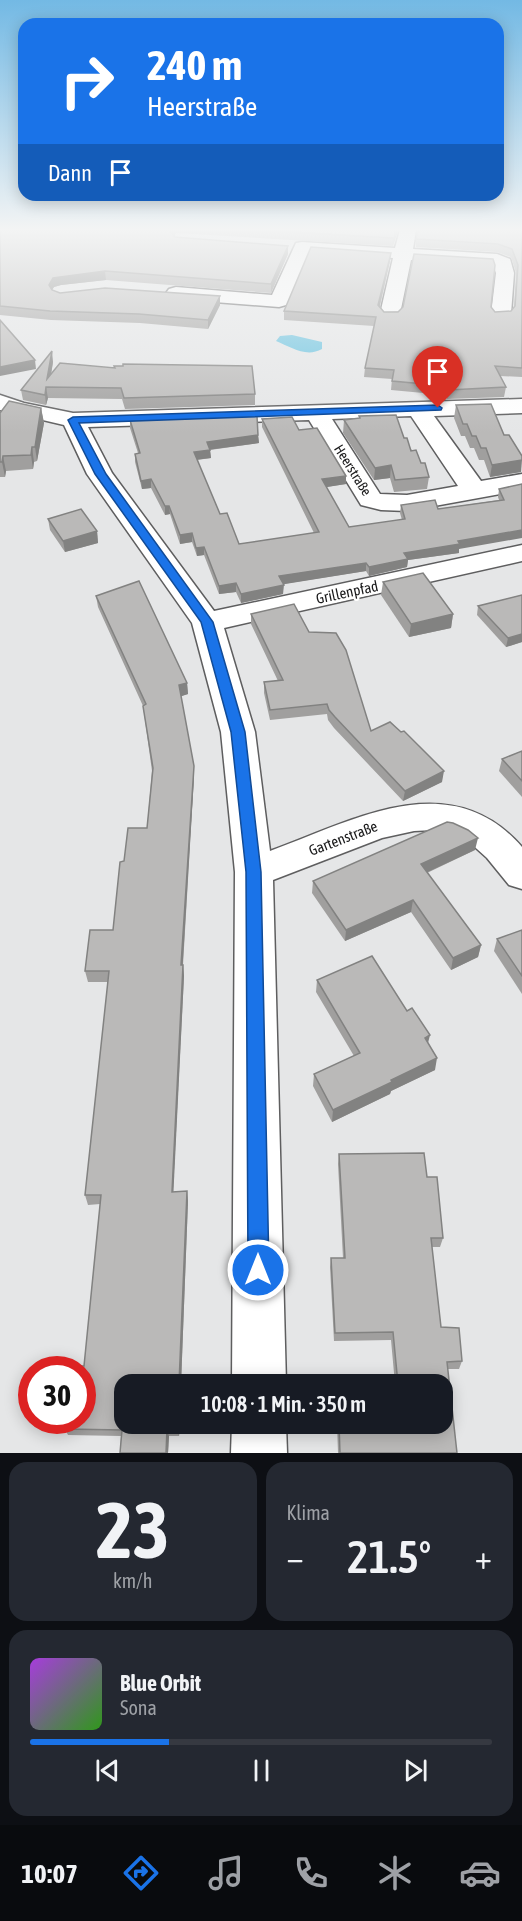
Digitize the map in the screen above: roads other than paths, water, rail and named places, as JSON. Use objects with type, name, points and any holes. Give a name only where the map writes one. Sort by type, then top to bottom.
[{"type":"street","points":[[234,317],[243,298],[279,301]]},
{"type":"street","points":[[263,319],[272,320],[280,298]]},
{"type":"street","points":[[390,314],[394,298]]},
{"type":"street","points":[[501,314],[507,298]]},
{"type":"street","points":[[0,402],[18,409],[73,420],[522,406]]},
{"type":"street","points":[[417,409],[474,490]]},
{"type":"street","name":"Heerstraße","points":[[316,412],[370,499],[381,504],[395,505],[522,482]]},
{"type":"street","points":[[73,420],[100,474],[207,622],[238,732],[254,872],[259,1374]]},
{"type":"street","name":"Grillenpfad","points":[[207,622],[522,553]]},
{"type":"street","name":"Gartenstraße","points":[[254,872],[380,822],[426,816],[453,818],[476,827],[500,847],[522,874]]},
{"type":"street","points":[[259,1434],[260,1453]]},
{"type":"water","points":[[292,335],[322,342],[322,349],[304,352],[276,341],[280,336]]}]
